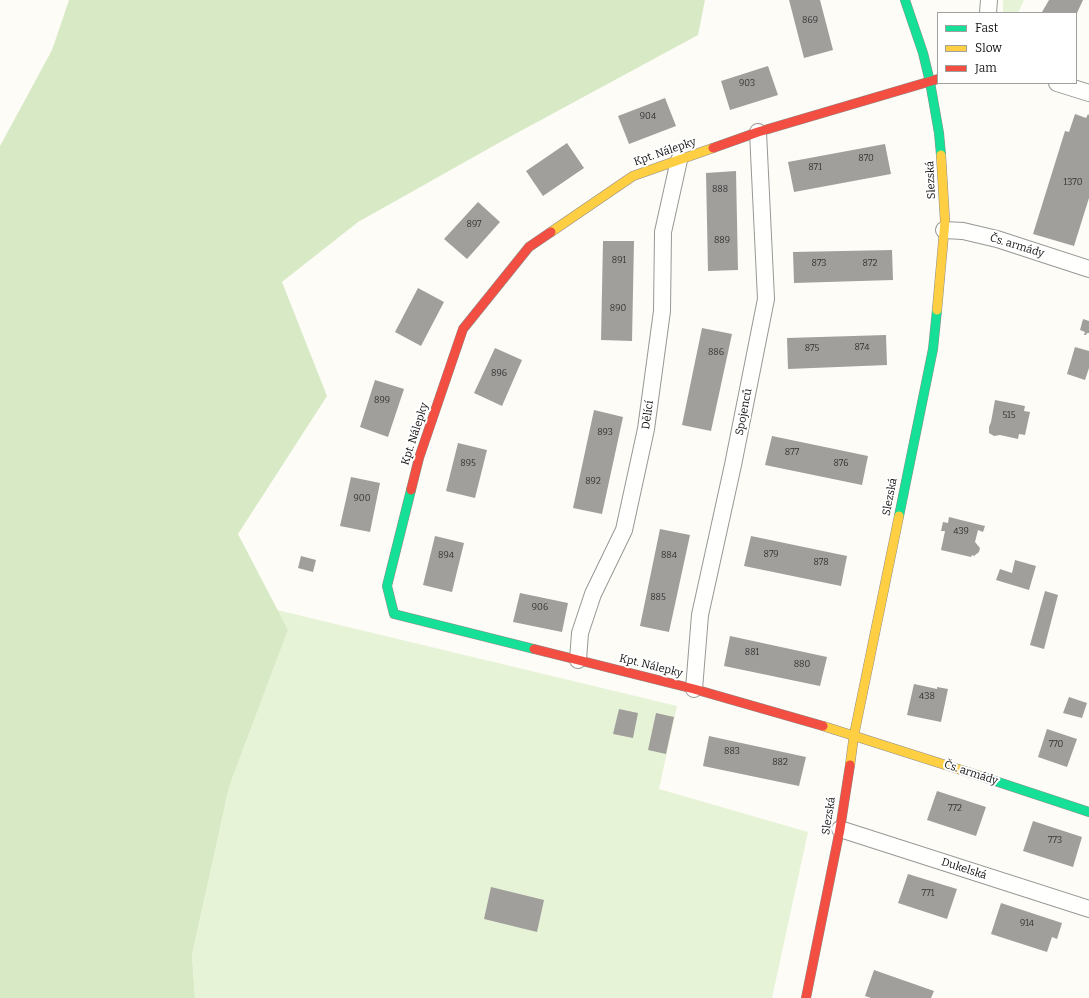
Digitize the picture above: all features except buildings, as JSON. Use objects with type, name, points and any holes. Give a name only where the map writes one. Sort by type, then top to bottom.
[{"type":"street","name":"Slezská","points":[[806,998],[840,829],[854,735],[933,349],[944,230],[943,174],[934,81],[905,0]]},
{"type":"street","points":[[988,12],[989,0]]},
{"type":"street","name":"Kpt. Nálepky","points":[[854,735],[694,689],[394,614],[387,586],[419,458],[463,330],[529,247],[632,176],[758,132],[934,81]]},
{"type":"street","points":[[1060,84],[1089,93]]},
{"type":"street","name":"Spojenců","points":[[694,689],[700,615],[733,465],[766,299],[758,132]]},
{"type":"street","name":"Dělící","points":[[578,660],[580,633],[592,594],[624,530],[646,429],[662,312],[663,232],[679,160]]},
{"type":"street","name":"Čs. armády","points":[[944,230],[963,231],[997,238],[1089,269]]},
{"type":"street","name":"Čs. armády","points":[[854,735],[1089,812]]},
{"type":"street","name":"Dukelská","points":[[840,829],[1089,909]]},
{"type":"green space","points":[[69,0],[705,0],[698,35],[504,140],[358,222],[282,282],[327,396],[238,534],[288,630],[229,787],[192,955],[195,998],[0,998],[0,146],[52,50]]},
{"type":"green space","points":[[1003,0],[1024,0],[1018,12],[1003,12]]},
{"type":"green space","points":[[277,610],[677,706],[659,789],[808,832],[772,998],[195,998],[192,955],[229,787],[288,630]]},
{"type":"traffic: fast","points":[[905,0],[923,53],[930,82],[939,133],[941,155]]},
{"type":"traffic: fast","points":[[899,516],[933,349],[937,310]]},
{"type":"traffic: fast","points":[[411,490],[387,586],[394,614],[534,649]]},
{"type":"traffic: fast","points":[[980,776],[1089,812]]},
{"type":"traffic: slow","points":[[551,232],[633,176],[713,148]]},
{"type":"traffic: slow","points":[[937,310],[945,221],[941,155]]},
{"type":"traffic: slow","points":[[850,765],[854,735],[899,516]]},
{"type":"traffic: slow","points":[[823,726],[980,776]]},
{"type":"traffic: jam","points":[[713,148],[758,132],[937,79]]},
{"type":"traffic: jam","points":[[411,490],[419,458],[463,329],[529,247],[551,232]]},
{"type":"traffic: jam","points":[[534,649],[694,689],[823,726]]},
{"type":"traffic: jam","points":[[806,998],[840,829],[850,765]]}]
